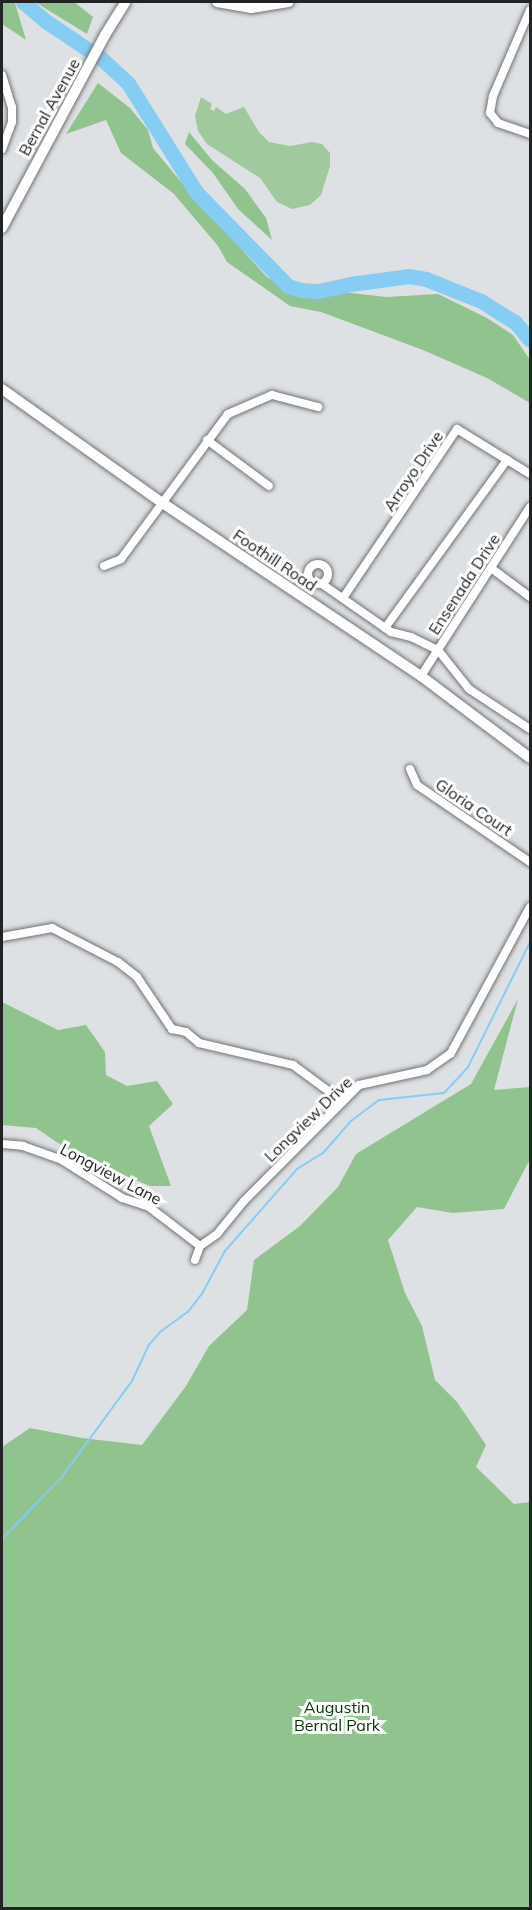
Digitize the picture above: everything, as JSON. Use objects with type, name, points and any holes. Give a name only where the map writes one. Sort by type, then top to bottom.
[{"type":"main road","name":"Bernal Avenue","points":[[2,228],[105,35],[126,2]]},
{"type":"main road","points":[[218,2],[250,8],[289,2]]},
{"type":"main road","name":"Foothill Road","points":[[2,389],[161,502],[421,676],[531,759]]},
{"type":"street","points":[[531,10],[494,96],[490,113],[498,123],[531,134]]},
{"type":"street","points":[[2,75],[10,94],[12,114],[9,133],[2,149]]},
{"type":"street","points":[[104,566],[121,559],[228,414],[272,395],[318,407]]},
{"type":"street","name":"Arroyo Drive","points":[[343,598],[457,429],[531,474]]},
{"type":"street","points":[[207,440],[268,486]]},
{"type":"street","points":[[385,628],[507,460]]},
{"type":"street","name":"Ensenada Drive","points":[[421,676],[531,507]]},
{"type":"street","points":[[491,568],[531,597]]},
{"type":"street","points":[[322,584],[385,628],[438,650],[469,689],[531,729]]},
{"type":"street","name":"Gloria Court","points":[[410,769],[417,785],[531,862]]},
{"type":"street","name":"Longview Drive","points":[[200,1246],[217,1234],[244,1201],[359,1085],[427,1070],[451,1053],[531,908]]},
{"type":"street","points":[[2,937],[52,928],[118,962],[137,977],[172,1029],[186,1032],[199,1044],[293,1065],[342,1101]]},
{"type":"street","name":"Longview Lane","points":[[2,1144],[23,1146],[62,1160],[122,1198],[149,1207],[200,1246]]},
{"type":"street","points":[[195,1260],[200,1246]]},
{"type":"green space","points":[[2,2],[15,3],[26,40],[2,24]]},
{"type":"green space","points":[[35,2],[74,2],[93,17],[87,34]]},
{"type":"green space","points":[[98,83],[130,108],[148,130],[153,148],[191,194],[267,277],[303,298],[343,292],[386,297],[438,294],[487,318],[513,335],[530,360],[530,403],[487,378],[423,350],[321,312],[290,306],[227,262],[218,246],[174,194],[121,153],[106,120],[66,134]]},
{"type":"green space","points":[[201,97],[212,104],[210,109],[214,111],[216,107],[226,114],[244,107],[259,132],[269,142],[290,146],[312,142],[322,144],[330,153],[330,166],[321,195],[310,205],[292,209],[277,202],[260,178],[207,144],[198,131],[195,116]]},
{"type":"green space","points":[[189,132],[212,160],[245,189],[266,218],[272,240],[238,209],[213,173],[185,144]]},
{"type":"green space","name":"Augustin Bernal Park","points":[[518,999],[494,1090],[530,1087],[530,1159],[504,1209],[453,1213],[417,1207],[388,1240],[405,1293],[422,1326],[435,1380],[457,1402],[486,1445],[476,1467],[514,1504],[530,1502],[530,1908],[2,1908],[2,1447],[30,1428],[82,1438],[142,1445],[186,1386],[209,1346],[247,1310],[254,1260],[300,1226],[338,1187],[356,1154],[471,1084]]},
{"type":"green space","points":[[2,1002],[58,1030],[86,1025],[105,1052],[106,1075],[127,1086],[157,1081],[173,1104],[149,1126],[171,1186],[150,1186],[77,1156],[36,1128],[2,1125]]},
{"type":"waterway","points":[[23,2],[47,22],[102,59],[128,83],[196,192],[288,286],[301,290],[318,291],[409,276],[426,279],[481,301],[515,322],[530,340]]},
{"type":"waterway","points":[[2,1539],[61,1478],[132,1381],[148,1346],[160,1332],[188,1312],[203,1292],[225,1251],[297,1169],[323,1153],[351,1121],[379,1100],[444,1093],[468,1067],[530,942]]}]
